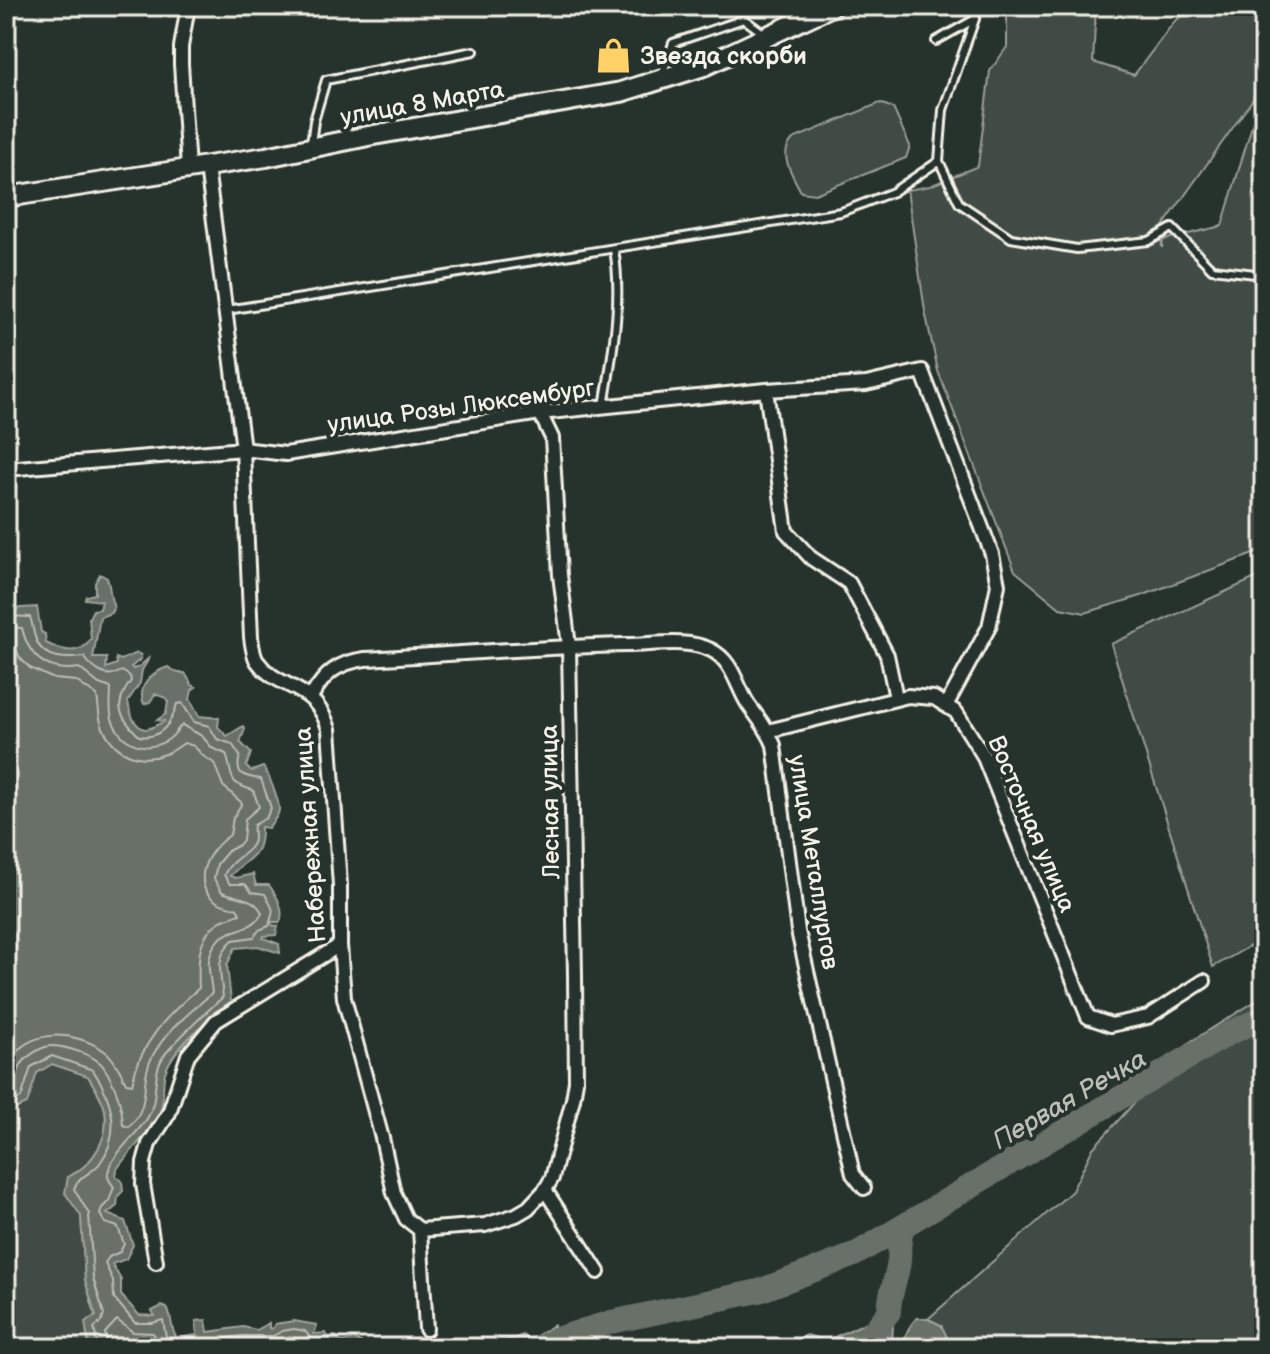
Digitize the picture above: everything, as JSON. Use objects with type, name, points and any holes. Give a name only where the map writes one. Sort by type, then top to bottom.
[{"type":"main road","name":"улица 8 Марта","points":[[6,197],[197,168],[621,92],[704,66],[832,6]]},
{"type":"street","name":"Набережная улица","points":[[188,6],[181,64],[197,168],[227,310],[232,377],[243,449],[251,637],[256,660],[311,697],[325,715],[331,746],[340,885],[340,945],[347,1015],[382,1138],[394,1193],[406,1219],[420,1230]]},
{"type":"street","name":"улица Розы Люксембург","points":[[6,469],[243,449],[286,454],[540,413],[766,390],[866,384],[922,371],[992,554],[998,585],[989,627],[947,704]]},
{"type":"street","points":[[766,390],[786,531],[811,558],[849,583],[887,655],[896,698]]},
{"type":"street","name":"Лесная улица","points":[[540,413],[552,438],[560,575],[569,646],[576,1081],[557,1162],[545,1190]]},
{"type":"street","name":"улица Металлургов","points":[[311,697],[328,672],[350,661],[569,646],[674,644],[708,649],[720,656],[730,667],[747,702],[768,731],[779,772],[798,931],[853,1174],[864,1188]]},
{"type":"street","points":[[768,731],[896,698],[921,696],[947,704]]},
{"type":"street","name":"Восточная улица","points":[[947,704],[956,712],[983,755],[1088,1017],[1111,1025],[1148,1017],[1204,981]]},
{"type":"street","points":[[156,1262],[142,1172],[145,1154],[169,1113],[188,1055],[216,1021],[340,945]]},
{"type":"street","points":[[426,1329],[420,1230],[468,1227],[501,1220],[528,1208],[545,1190],[598,1272]]},
{"type":"lane","points":[[978,6],[943,110],[939,161],[959,203],[1011,238],[1077,249],[1149,241],[1172,228],[1212,269],[1264,275]]},
{"type":"lane","points":[[660,79],[673,43],[744,19],[769,37]]},
{"type":"lane","points":[[936,41],[975,19]]},
{"type":"lane","points":[[311,148],[314,121],[326,80],[474,51]]},
{"type":"lane","points":[[227,310],[841,212],[893,192],[939,161]]},
{"type":"lane","points":[[604,407],[619,278],[614,249]]},
{"type":"shaded area","points":[[1007,6],[1096,6],[1093,62],[1134,75],[1174,22],[1194,6],[1264,6],[1264,50],[1253,99],[1161,229],[1162,248],[1163,240],[1222,226],[1264,85],[1264,550],[1141,596],[1085,613],[1060,608],[1015,571],[938,371],[925,311],[907,190],[930,186],[978,166],[990,71],[1007,47]]},
{"type":"shaded area","points":[[880,103],[893,108],[910,146],[906,158],[815,194],[801,192],[786,158],[788,145],[793,139]]},
{"type":"shaded area","points":[[1264,574],[1264,938],[1213,967],[1111,644]]},
{"type":"shaded area","points":[[1264,996],[1264,1348],[922,1348],[937,1343],[941,1325],[928,1319],[1072,1191],[1093,1148],[1190,1042]]},
{"type":"shaded area","points":[[52,1064],[88,1076],[105,1110],[105,1131],[98,1150],[85,1165],[68,1177],[73,1201],[81,1216],[85,1280],[96,1317],[88,1341],[91,1348],[6,1348],[6,1112],[11,1111],[37,1073]]},
{"type":"water","points":[[100,574],[107,578],[114,607],[111,613],[100,617],[93,658],[107,658],[106,668],[117,664],[116,658],[121,660],[137,653],[141,659],[131,667],[133,669],[150,657],[142,670],[140,683],[128,701],[135,722],[147,729],[165,721],[157,720],[166,714],[166,698],[155,694],[150,702],[144,704],[142,691],[152,676],[168,667],[185,673],[196,687],[190,699],[199,716],[219,718],[218,727],[227,736],[243,726],[245,729],[240,742],[251,753],[246,767],[252,771],[263,767],[279,810],[268,828],[261,827],[259,845],[253,856],[230,876],[236,878],[253,874],[256,885],[269,885],[282,912],[280,922],[271,922],[278,926],[276,935],[263,938],[279,944],[280,953],[258,946],[235,948],[227,965],[231,1001],[193,1034],[169,1063],[158,1116],[117,1169],[116,1176],[122,1181],[123,1191],[118,1196],[117,1206],[107,1214],[125,1221],[133,1245],[126,1259],[112,1264],[121,1280],[121,1295],[139,1315],[155,1316],[152,1311],[162,1306],[167,1308],[177,1338],[197,1335],[196,1321],[206,1320],[208,1332],[243,1327],[257,1330],[269,1323],[272,1329],[275,1324],[294,1321],[317,1325],[314,1334],[326,1333],[328,1337],[336,1336],[342,1342],[354,1339],[373,1348],[91,1348],[85,1322],[96,1316],[85,1280],[81,1216],[65,1193],[68,1177],[85,1165],[98,1150],[106,1120],[102,1101],[88,1076],[52,1064],[37,1073],[27,1104],[6,1112],[6,609],[37,607],[46,643],[64,650],[82,648],[91,639],[89,618],[93,610],[100,609],[102,601],[85,599],[95,594],[95,583]]},
{"type":"water","points":[[889,1312],[893,1326],[892,1343],[897,1348],[793,1348],[798,1339],[807,1335],[826,1341]]},
{"type":"water","points":[[917,1318],[941,1325],[947,1337],[922,1348],[899,1348]]},
{"type":"water","points":[[554,1325],[557,1348],[469,1348],[481,1342],[509,1340],[522,1335],[530,1340]]},
{"type":"water","points":[[431,1337],[433,1345],[461,1340],[464,1348],[374,1348],[416,1341],[418,1346]]},
{"type":"waterway","name":"Первая Речка","points":[[538,1348],[556,1339],[611,1322],[759,1291],[854,1255],[1228,1034],[1264,1017]]},
{"type":"waterway","name":"Первая Речка","points":[[860,1348],[889,1312],[903,1228]]},
{"type":"place","name":"Звезда скорби","points":[[614,56]]}]
